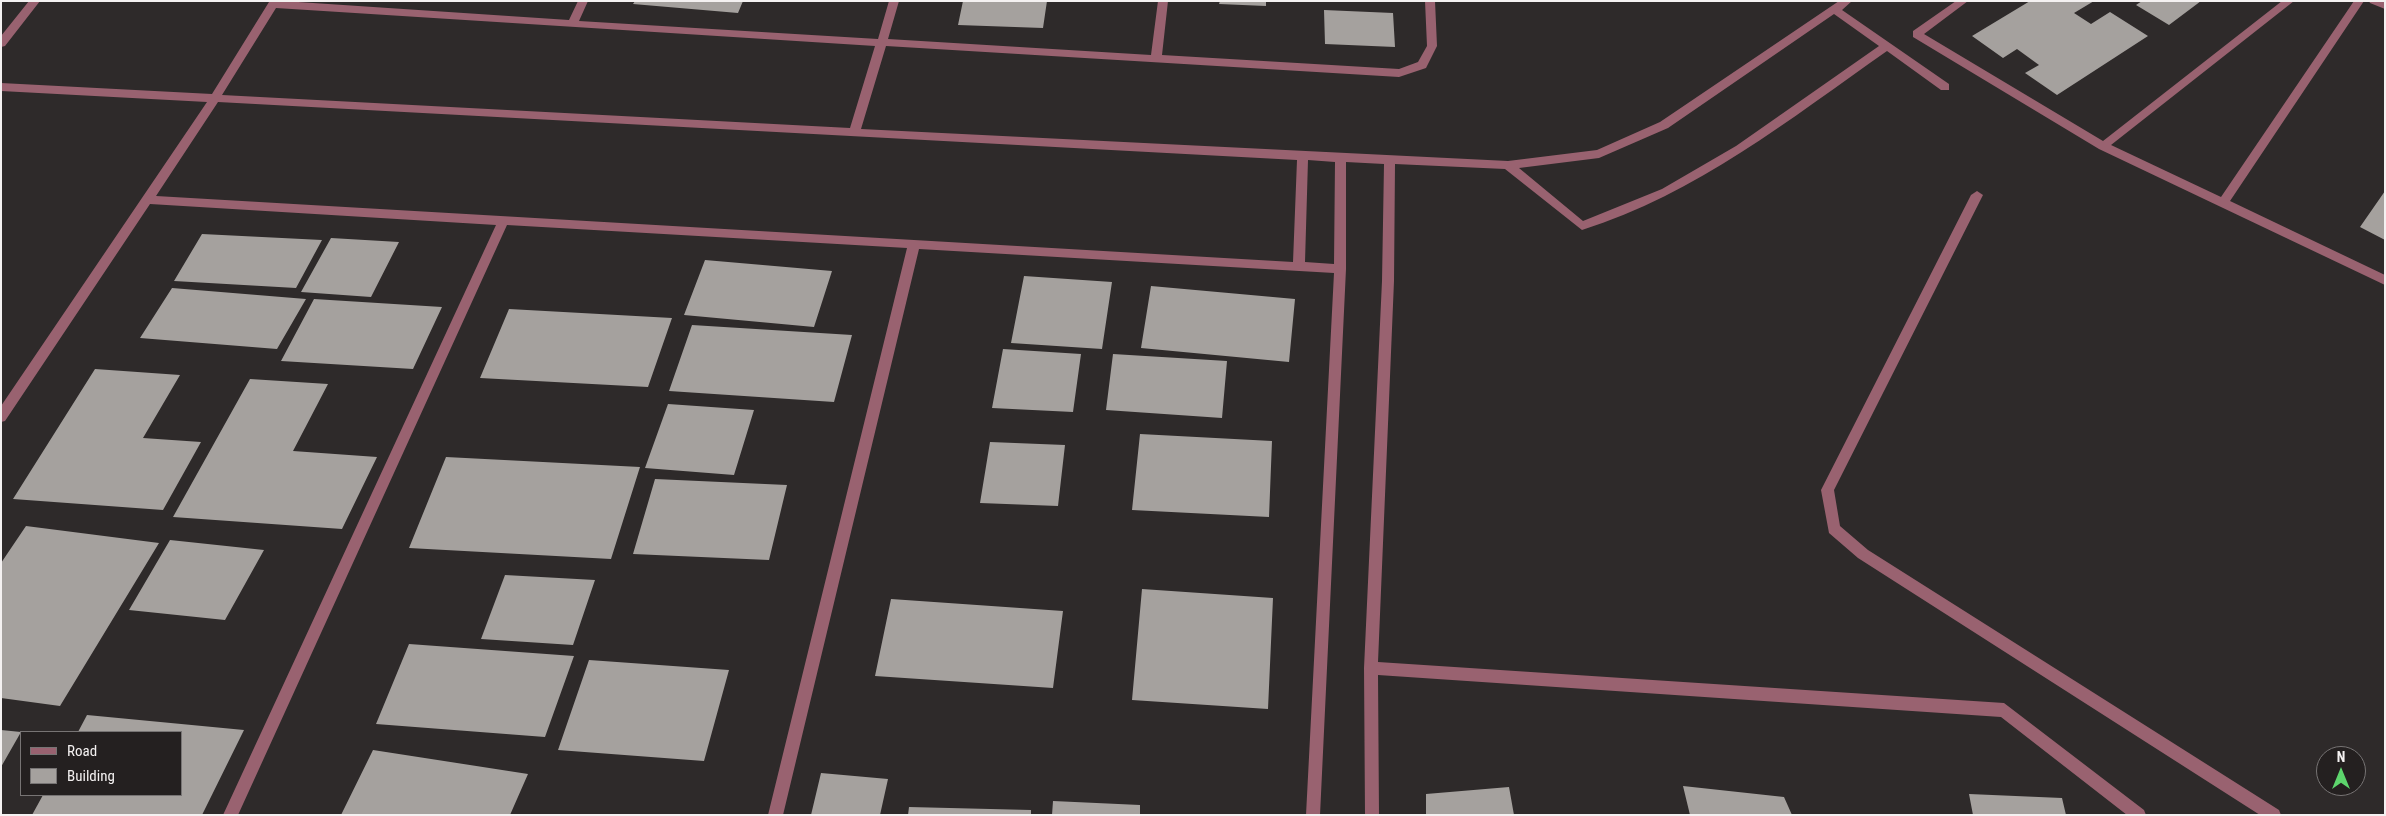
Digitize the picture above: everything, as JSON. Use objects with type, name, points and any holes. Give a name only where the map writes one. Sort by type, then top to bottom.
[{"type":"street","points":[[1,43],[35,1]]},
{"type":"street","points":[[572,24],[583,1]]},
{"type":"street","points":[[856,131],[894,1]]},
{"type":"street","points":[[1156,58],[1163,1]]},
{"type":"street","points":[[1,417],[216,98],[274,3],[572,24],[1399,73],[1422,65],[1432,46],[1430,1]]},
{"type":"street","points":[[1,87],[1341,158],[1508,165],[1599,154],[1664,125],[1847,1]]},
{"type":"street","points":[[1963,1],[1916,34],[2104,146],[2222,204],[2385,280]]},
{"type":"street","points":[[2104,146],[2289,1]]},
{"type":"street","points":[[2222,204],[2360,1]]},
{"type":"street","points":[[2374,1],[2385,6]]},
{"type":"street","points":[[1835,10],[1945,87]]},
{"type":"street","points":[[1508,165],[1582,226],[1666,192],[1740,149],[1887,46]]},
{"type":"street","points":[[1299,267],[1303,156]]},
{"type":"street","points":[[1313,815],[1340,269],[1341,158]]},
{"type":"street","points":[[1372,815],[1371,668],[1387,301],[1390,159]]},
{"type":"street","points":[[1977,195],[1828,490],[1834,529],[1863,554],[2274,815]]},
{"type":"street","points":[[147,200],[1340,269]]},
{"type":"street","points":[[230,815],[503,221]]},
{"type":"street","points":[[775,815],[914,244]]},
{"type":"street","points":[[1371,668],[2004,710],[2139,815]]},
{"type":"building","points":[[635,1],[743,1],[738,13],[633,4]]},
{"type":"building","points":[[963,1],[1047,1],[1043,28],[958,25]]},
{"type":"building","points":[[1220,1],[1266,1],[1266,6],[1219,4]]},
{"type":"building","points":[[2030,1],[2094,1],[2074,13],[2091,24],[2110,12],[2148,36],[2057,95],[2025,73],[2039,65],[2017,49],[2003,58],[1972,36]]},
{"type":"building","points":[[2142,1],[2201,1],[2169,25],[2136,5]]},
{"type":"building","points":[[1324,10],[1393,13],[1395,47],[1325,44]]},
{"type":"building","points":[[2385,191],[2385,240],[2360,227]]},
{"type":"building","points":[[202,234],[322,240],[296,288],[174,281]]},
{"type":"building","points":[[331,238],[399,242],[371,297],[301,292]]},
{"type":"building","points":[[705,260],[832,271],[814,327],[684,315]]},
{"type":"building","points":[[1024,276],[1112,282],[1102,349],[1011,343]]},
{"type":"building","points":[[1151,286],[1295,299],[1289,362],[1141,348]]},
{"type":"building","points":[[172,288],[306,299],[277,349],[140,338]]},
{"type":"building","points":[[314,299],[442,307],[413,369],[281,361]]},
{"type":"building","points":[[509,309],[672,318],[648,387],[480,378]]},
{"type":"building","points":[[692,325],[852,335],[834,402],[669,391]]},
{"type":"building","points":[[1003,349],[1081,354],[1073,412],[992,408]]},
{"type":"building","points":[[1113,354],[1227,361],[1222,418],[1106,410]]},
{"type":"building","points":[[95,369],[180,375],[143,438],[201,442],[163,510],[13,499]]},
{"type":"building","points":[[250,379],[328,384],[293,451],[377,457],[342,529],[173,517]]},
{"type":"building","points":[[668,404],[754,410],[734,475],[645,468]]},
{"type":"building","points":[[1140,434],[1272,441],[1269,517],[1132,510]]},
{"type":"building","points":[[990,442],[1065,445],[1058,506],[980,503]]},
{"type":"building","points":[[446,457],[640,467],[611,559],[409,548]]},
{"type":"building","points":[[655,479],[787,485],[769,560],[633,554]]},
{"type":"building","points":[[26,526],[159,543],[60,706],[1,698],[1,563]]},
{"type":"building","points":[[170,540],[264,550],[225,620],[129,610]]},
{"type":"building","points":[[505,575],[595,580],[573,645],[481,639]]},
{"type":"building","points":[[1142,589],[1273,598],[1268,709],[1132,700]]},
{"type":"building","points":[[891,599],[1063,611],[1053,688],[875,676]]},
{"type":"building","points":[[409,644],[574,656],[545,737],[376,724]]},
{"type":"building","points":[[589,660],[729,670],[704,761],[558,750]]},
{"type":"building","points":[[87,715],[244,730],[202,815],[32,815],[42,796],[182,796],[182,731],[79,731]]},
{"type":"building","points":[[1,730],[20,732],[20,734],[1,767]]},
{"type":"building","points":[[373,750],[528,774],[510,815],[341,815]]},
{"type":"building","points":[[821,773],[888,779],[880,815],[811,815]]},
{"type":"building","points":[[1683,786],[1784,797],[1792,815],[1690,815]]},
{"type":"building","points":[[1509,787],[1514,815],[1426,815],[1426,794]]},
{"type":"building","points":[[1969,794],[2062,798],[2066,815],[1973,815]]},
{"type":"building","points":[[1053,801],[1140,805],[1140,815],[1052,815]]},
{"type":"building","points":[[909,807],[1031,810],[1031,815],[908,815]]}]
